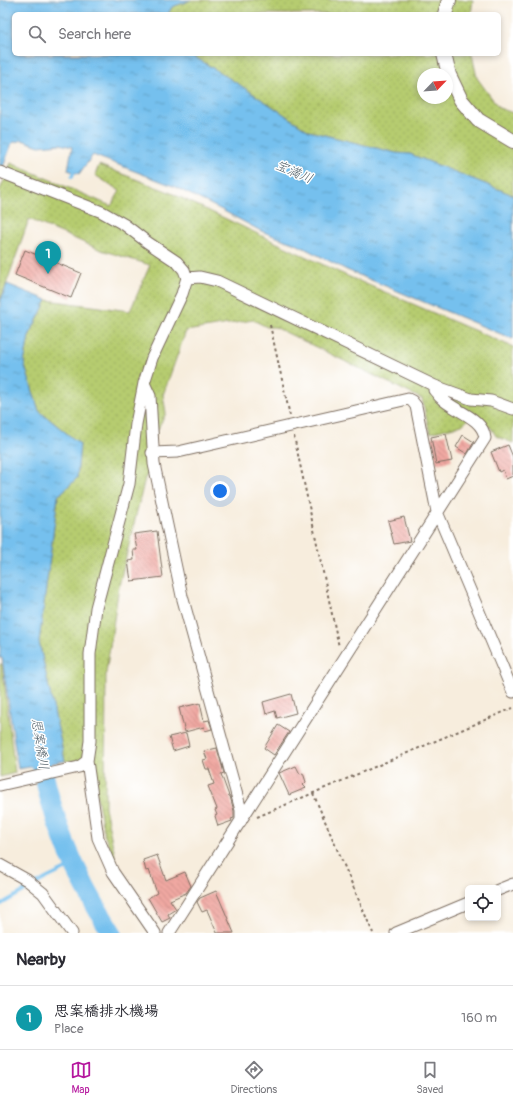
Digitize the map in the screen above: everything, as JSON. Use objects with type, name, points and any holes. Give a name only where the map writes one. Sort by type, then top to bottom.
[{"type":"street","points":[[446,12],[449,0]]},
{"type":"street","points":[[444,56],[449,75],[461,100],[478,120],[513,142]]},
{"type":"street","points":[[2,173],[102,212],[126,225],[147,242],[177,262],[184,270],[187,278],[182,294],[152,358],[144,383],[136,424],[129,484],[96,608],[90,654],[90,741],[83,764],[98,838],[113,872],[155,933]]},
{"type":"street","points":[[187,278],[200,277],[217,280],[435,386],[471,400],[492,401],[513,409]]},
{"type":"street","points":[[144,383],[150,396],[152,453],[182,596],[241,810],[241,821]]},
{"type":"street","points":[[169,933],[485,438],[484,432],[478,423],[440,398],[434,390],[435,386]]},
{"type":"street","points":[[152,453],[178,452],[408,399],[412,401],[416,406],[437,512],[513,692]]},
{"type":"street","points":[[2,784],[83,764]]},
{"type":"street","points":[[0,865],[27,880],[43,893],[72,933]]},
{"type":"street","points":[[501,889],[513,884]]},
{"type":"street","points":[[396,933],[465,904]]},
{"type":"path","points":[[270,325],[342,662]]},
{"type":"path","points":[[241,821],[249,820],[513,708]]},
{"type":"path","points":[[313,793],[373,933]]},
{"type":"green space","points":[[191,0],[473,0],[471,12],[169,12],[172,7]]},
{"type":"green space","points":[[193,56],[472,56],[477,78],[499,108],[513,113],[513,195],[410,154],[396,153],[309,131]]},
{"type":"green space","points":[[11,163],[111,206],[120,191],[95,175],[99,165],[169,192],[345,275],[513,347],[513,443],[496,436],[491,428],[471,417],[462,425],[430,433],[422,399],[275,327],[267,327],[253,320],[186,331],[163,395],[166,413],[149,448],[151,472],[145,478],[119,586],[106,673],[105,807],[117,866],[104,834],[91,765],[75,761],[65,761],[39,642],[58,496],[77,478],[80,444],[39,411],[24,363],[29,336],[47,300],[130,311],[150,265],[101,250],[29,219],[0,302],[0,190]]},
{"type":"green space","points":[[0,664],[2,664],[15,773],[0,777]]},
{"type":"water","name":"宝満川","points":[[0,0],[191,0],[172,7],[169,12],[12,12],[12,56],[193,56],[309,131],[396,153],[410,154],[513,195],[513,339],[347,270],[298,245],[261,231],[173,186],[93,155],[79,174],[68,170],[72,147],[60,144],[39,146],[22,140],[12,143],[0,175]]},
{"type":"water","points":[[7,284],[47,300],[29,336],[24,363],[39,411],[80,444],[77,478],[58,496],[39,642],[65,761],[18,769],[2,658],[0,658],[0,302]]},
{"type":"building","points":[[25,250],[81,273],[71,298],[15,275]]},
{"type":"building","points":[[446,434],[452,461],[436,464],[431,437]]},
{"type":"building","points":[[463,435],[474,442],[467,454],[456,447]]},
{"type":"building","points":[[508,445],[513,457],[513,476],[506,479],[503,470],[499,472],[491,452]]},
{"type":"building","points":[[404,517],[410,541],[394,544],[388,521]]},
{"type":"building","points":[[157,531],[163,577],[131,581],[128,561],[134,560],[133,550],[137,550],[134,534]]},
{"type":"building","points":[[291,694],[296,713],[277,718],[275,711],[266,714],[263,702]]},
{"type":"building","points":[[200,703],[204,721],[209,720],[212,729],[205,731],[204,727],[185,732],[179,708]]},
{"type":"building","points":[[278,725],[289,732],[274,755],[264,748]]},
{"type":"building","points":[[186,733],[189,746],[173,751],[169,737]]},
{"type":"building","points":[[217,748],[224,773],[221,774],[234,811],[234,818],[231,819],[232,821],[218,826],[215,816],[217,815],[215,810],[217,809],[208,786],[214,784],[209,769],[206,769],[203,760],[207,759],[204,751]]},
{"type":"building","points":[[296,766],[300,774],[303,773],[306,782],[303,785],[306,788],[289,795],[279,773]]},
{"type":"building","points":[[157,855],[166,880],[185,872],[191,886],[186,893],[170,900],[176,909],[168,914],[170,918],[162,922],[148,898],[157,893],[149,870],[146,871],[143,860]]},
{"type":"building","points":[[216,891],[234,933],[217,933],[207,910],[202,912],[197,902],[200,898]]},
{"type":"waterway","points":[[72,177],[75,168]]},
{"type":"waterway","name":"思案橋川","points":[[38,739],[48,790],[64,840],[86,888],[112,933]]},
{"type":"waterway","points":[[0,905],[45,879],[74,865]]},
{"type":"place","name":"思案橋排水機場","points":[[48,274]]}]
